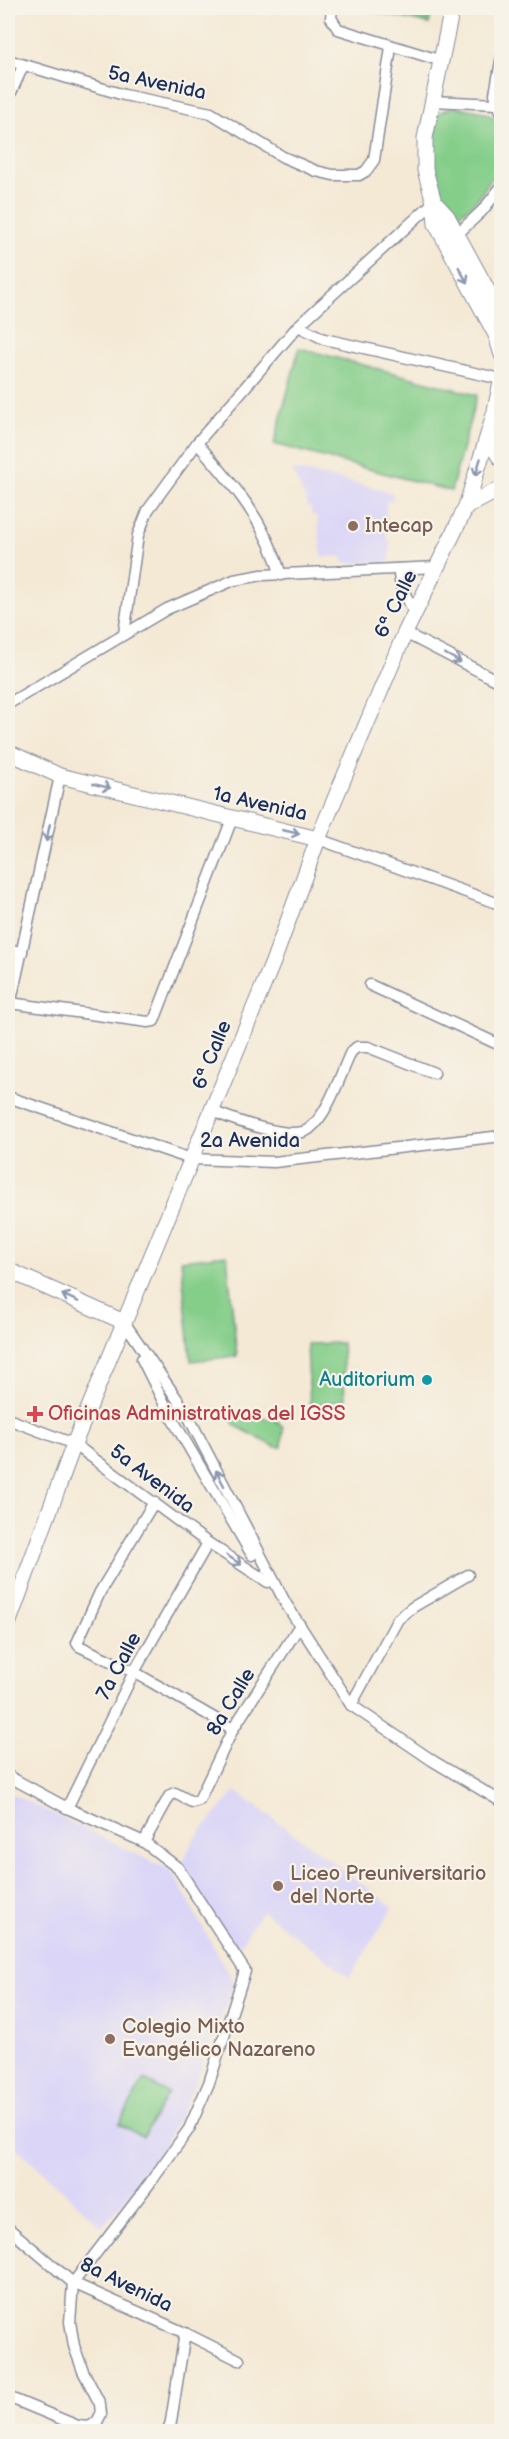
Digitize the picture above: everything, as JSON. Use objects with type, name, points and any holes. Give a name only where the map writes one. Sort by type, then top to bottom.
[{"type":"main road","points":[[452,8],[425,138],[425,170],[434,202],[435,222],[452,239],[501,317]]},
{"type":"main road","points":[[452,239],[496,335],[501,355]]},
{"type":"main road","name":"6ª Calle","points":[[8,1624],[75,1444],[190,1159],[273,962],[318,839],[405,633],[466,507],[498,406],[501,378]]},
{"type":"main road","points":[[490,428],[494,449],[501,460]]},
{"type":"main road","points":[[466,507],[501,488]]},
{"type":"main road","name":"1a Avenida","points":[[8,752],[60,776],[318,839]]},
{"type":"main road","points":[[8,1270],[124,1322]]},
{"type":"street","points":[[332,8],[331,18],[338,29],[442,61]]},
{"type":"street","name":"5a Avenida","points":[[8,60],[124,95],[205,111],[225,119],[298,164],[333,175],[359,175],[371,165],[376,153],[391,47]]},
{"type":"street","points":[[432,101],[499,109],[495,85],[501,56]]},
{"type":"street","points":[[8,99],[23,66]]},
{"type":"street","points":[[452,239],[482,211],[501,186]]},
{"type":"street","points":[[124,634],[138,535],[148,510],[197,443],[298,326],[434,202]]},
{"type":"street","points":[[298,326],[324,339],[501,378]]},
{"type":"street","points":[[197,443],[242,495],[275,552],[281,575]]},
{"type":"street","points":[[8,704],[167,609],[234,580],[262,575],[438,567]]},
{"type":"street","points":[[398,569],[401,586],[415,614]]},
{"type":"street","points":[[405,633],[501,683]]},
{"type":"street","points":[[8,1014],[60,776]]},
{"type":"street","points":[[10,1003],[154,1021],[232,819]]},
{"type":"street","name":"1a Avenida","points":[[318,839],[501,905]]},
{"type":"street","points":[[8,950],[22,952]]},
{"type":"street","points":[[370,985],[501,1046]]},
{"type":"street","points":[[212,1111],[284,1133],[307,1131],[324,1110],[351,1052],[357,1047],[368,1047],[434,1073]]},
{"type":"street","name":"2a Avenida","points":[[8,1097],[190,1159],[274,1162],[501,1136]]},
{"type":"street","points":[[124,1322],[170,1414],[268,1582],[286,1604],[351,1705],[433,1761],[501,1802]]},
{"type":"street","points":[[124,1322],[186,1412],[286,1604]]},
{"type":"street","name":"5a Avenida","points":[[8,1419],[75,1444],[208,1543],[268,1582]]},
{"type":"street","points":[[154,1502],[100,1592],[77,1640],[79,1646],[134,1672],[233,1729]]},
{"type":"street","name":"7a Calle","points":[[67,1808],[134,1672],[208,1543]]},
{"type":"street","points":[[351,1705],[398,1619],[413,1607],[468,1575]]},
{"type":"street","name":"8a Calle","points":[[144,1842],[167,1799],[175,1793],[192,1802],[199,1800],[233,1729],[300,1625]]},
{"type":"street","points":[[8,1776],[67,1808],[144,1842],[178,1868],[245,1971],[209,2083],[189,2129],[73,2283],[70,2322],[74,2346],[83,2371],[100,2404],[101,2414],[97,2422],[89,2427],[65,2427],[8,2397]]},
{"type":"street","name":"8a Avenida","points":[[8,2228],[73,2283],[239,2360]]},
{"type":"street","points":[[168,2432],[184,2333]]},
{"type":"shaded area","name":"Intecap","points":[[292,470],[392,493],[393,500],[386,502],[390,562],[349,563],[344,562],[341,556],[322,558],[317,516],[311,514],[311,507],[306,506],[307,502]]},
{"type":"shaded area","name":"Liceo Preuniversitario del Norte","points":[[236,1791],[393,1907],[350,1977],[262,1911],[235,1953],[177,1864],[182,1864],[193,1840]]},
{"type":"shaded area","name":"Colegio Mixto Evangélico Nazareno","points":[[8,1792],[172,1871],[234,1984],[191,2093],[156,2161],[102,2227],[8,2140]]},
{"type":"green space","points":[[358,8],[432,8],[429,24]]},
{"type":"green space","points":[[452,107],[488,114],[499,122],[502,128],[501,166],[475,202],[459,215],[440,191],[433,168],[438,113]]},
{"type":"green space","points":[[299,348],[477,395],[451,491],[274,444]]},
{"type":"green space","points":[[227,1255],[237,1356],[191,1361],[181,1260]]},
{"type":"green space","points":[[342,1343],[345,1400],[310,1405],[307,1344]]},
{"type":"green space","points":[[234,1416],[276,1420],[283,1427],[282,1447],[275,1447],[236,1426],[232,1421]]},
{"type":"green space","points":[[144,2079],[168,2093],[143,2137],[119,2124]]},
{"type":"place","name":"Intecap","points":[[353,526]]},
{"type":"place","name":"Auditorium","points":[[427,1380]]},
{"type":"place","name":"Oficinas Administrativas del IGSS","points":[[35,1414]]},
{"type":"place","name":"Liceo Preuniversitario del Norte","points":[[278,1886]]},
{"type":"place","name":"Colegio Mixto Evangélico Nazareno","points":[[110,2039]]}]
